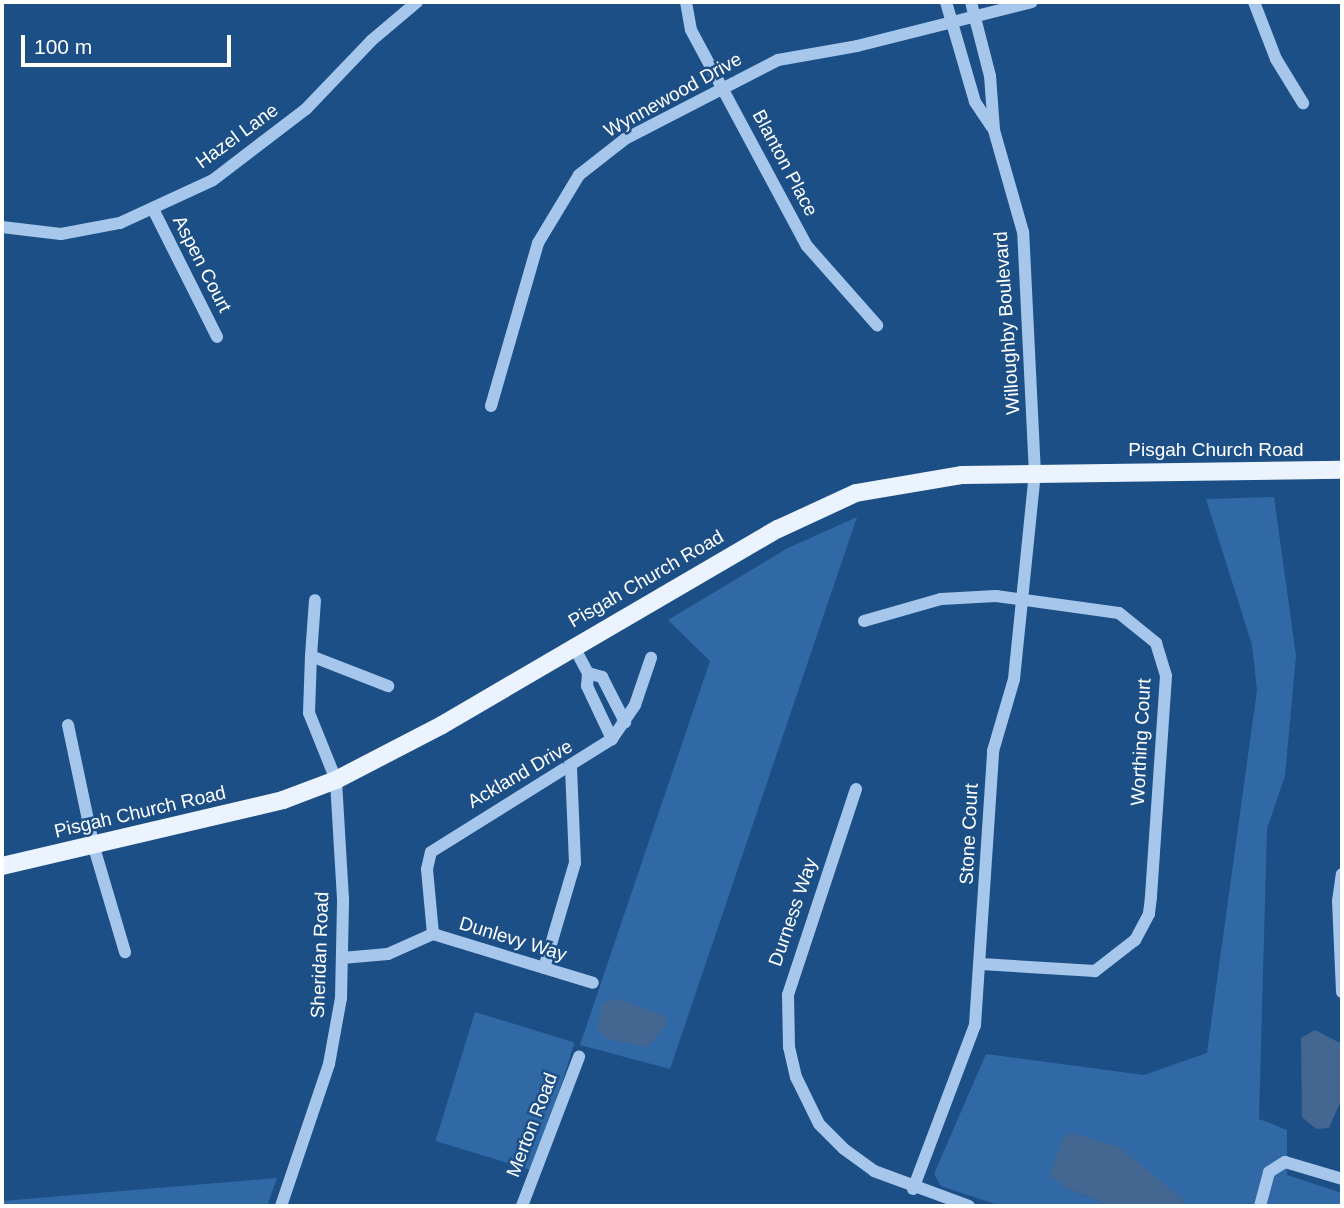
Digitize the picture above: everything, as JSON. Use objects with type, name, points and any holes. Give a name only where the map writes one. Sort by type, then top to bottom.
[{"type":"main road","name":"Pisgah Church Road","points":[[2,866],[283,800],[336,780],[442,725],[573,645],[778,529],[856,493],[962,475],[1342,470]]},
{"type":"street","name":"Hazel Lane","points":[[2,227],[61,234],[120,223],[213,180],[306,109],[372,40],[416,2]]},
{"type":"street","name":"Blanton Place","points":[[686,2],[691,30],[807,246],[877,325]]},
{"type":"street","name":"Willoughby Boulevard","points":[[946,2],[975,103],[994,130]]},
{"type":"street","name":"Willoughby Boulevard","points":[[971,2],[990,76],[994,130],[1023,232],[1035,474]]},
{"type":"street","name":"Wynnewood Drive","points":[[491,406],[538,243],[579,175],[625,139],[722,86],[778,60],[857,46],[1032,2]]},
{"type":"street","points":[[1254,2],[1276,59],[1303,103]]},
{"type":"street","name":"Aspen Court","points":[[153,209],[217,337]]},
{"type":"street","name":"Stone Court","points":[[913,1189],[967,1054],[975,1025],[993,751],[1014,679],[1026,598],[1035,474]]},
{"type":"street","name":"Worthing Court","points":[[864,621],[941,599],[1026,598],[1119,613],[1156,643],[1166,676],[1149,915],[1135,940],[1095,971],[981,964]]},
{"type":"street","points":[[315,600],[309,713],[336,780]]},
{"type":"street","points":[[573,645],[588,673],[587,686],[612,739]]},
{"type":"street","points":[[311,656],[388,686]]},
{"type":"street","name":"Ackland Drive","points":[[433,934],[427,869],[431,852],[446,839],[571,767],[612,739],[625,722],[651,658]]},
{"type":"street","points":[[588,673],[602,677],[625,722]]},
{"type":"street","points":[[68,725],[93,844],[125,952]]},
{"type":"street","points":[[544,968],[576,863],[571,767]]},
{"type":"street","name":"Sheridan Road","points":[[281,1206],[329,1064],[341,998],[336,780]]},
{"type":"street","name":"Durness Way","points":[[856,789],[793,969],[788,995],[789,1047],[796,1077],[819,1124],[874,1171],[913,1189],[969,1206]]},
{"type":"street","points":[[1342,874],[1338,901],[1342,992]]},
{"type":"street","name":"Dunlevy Way","points":[[342,958],[388,954],[433,934],[593,983]]},
{"type":"street","name":"Merton Road","points":[[522,1206],[579,1057]]},
{"type":"street","points":[[1260,1206],[1269,1172],[1285,1161],[1342,1179]]},
{"type":"shaded area","points":[[1274,497],[1296,656],[1285,776],[1267,829],[1259,1119],[1287,1130],[1287,1175],[1342,1193],[1342,1206],[1184,1206],[1182,1199],[1064,1187],[1110,1206],[1001,1206],[941,1186],[934,1174],[986,1054],[1144,1075],[1207,1053],[1257,690],[1252,645],[1206,499]]},
{"type":"shaded area","points":[[857,517],[670,1069],[580,1045],[710,661],[668,620],[788,548]]},
{"type":"shaded area","points":[[620,999],[666,1017],[666,1024],[648,1047],[608,1039],[597,1030],[602,1003]]},
{"type":"shaded area","points":[[475,1012],[574,1042],[535,1172],[436,1141]]},
{"type":"shaded area","points":[[1315,1030],[1342,1044],[1342,1098],[1329,1128],[1316,1129],[1302,1117],[1301,1038]]},
{"type":"shaded area","points":[[1072,1133],[1119,1147],[1182,1199],[1184,1206],[1110,1206],[1064,1187],[1050,1175],[1063,1138]]},
{"type":"shaded area","points":[[277,1178],[267,1206],[2,1206],[2,1201]]}]
